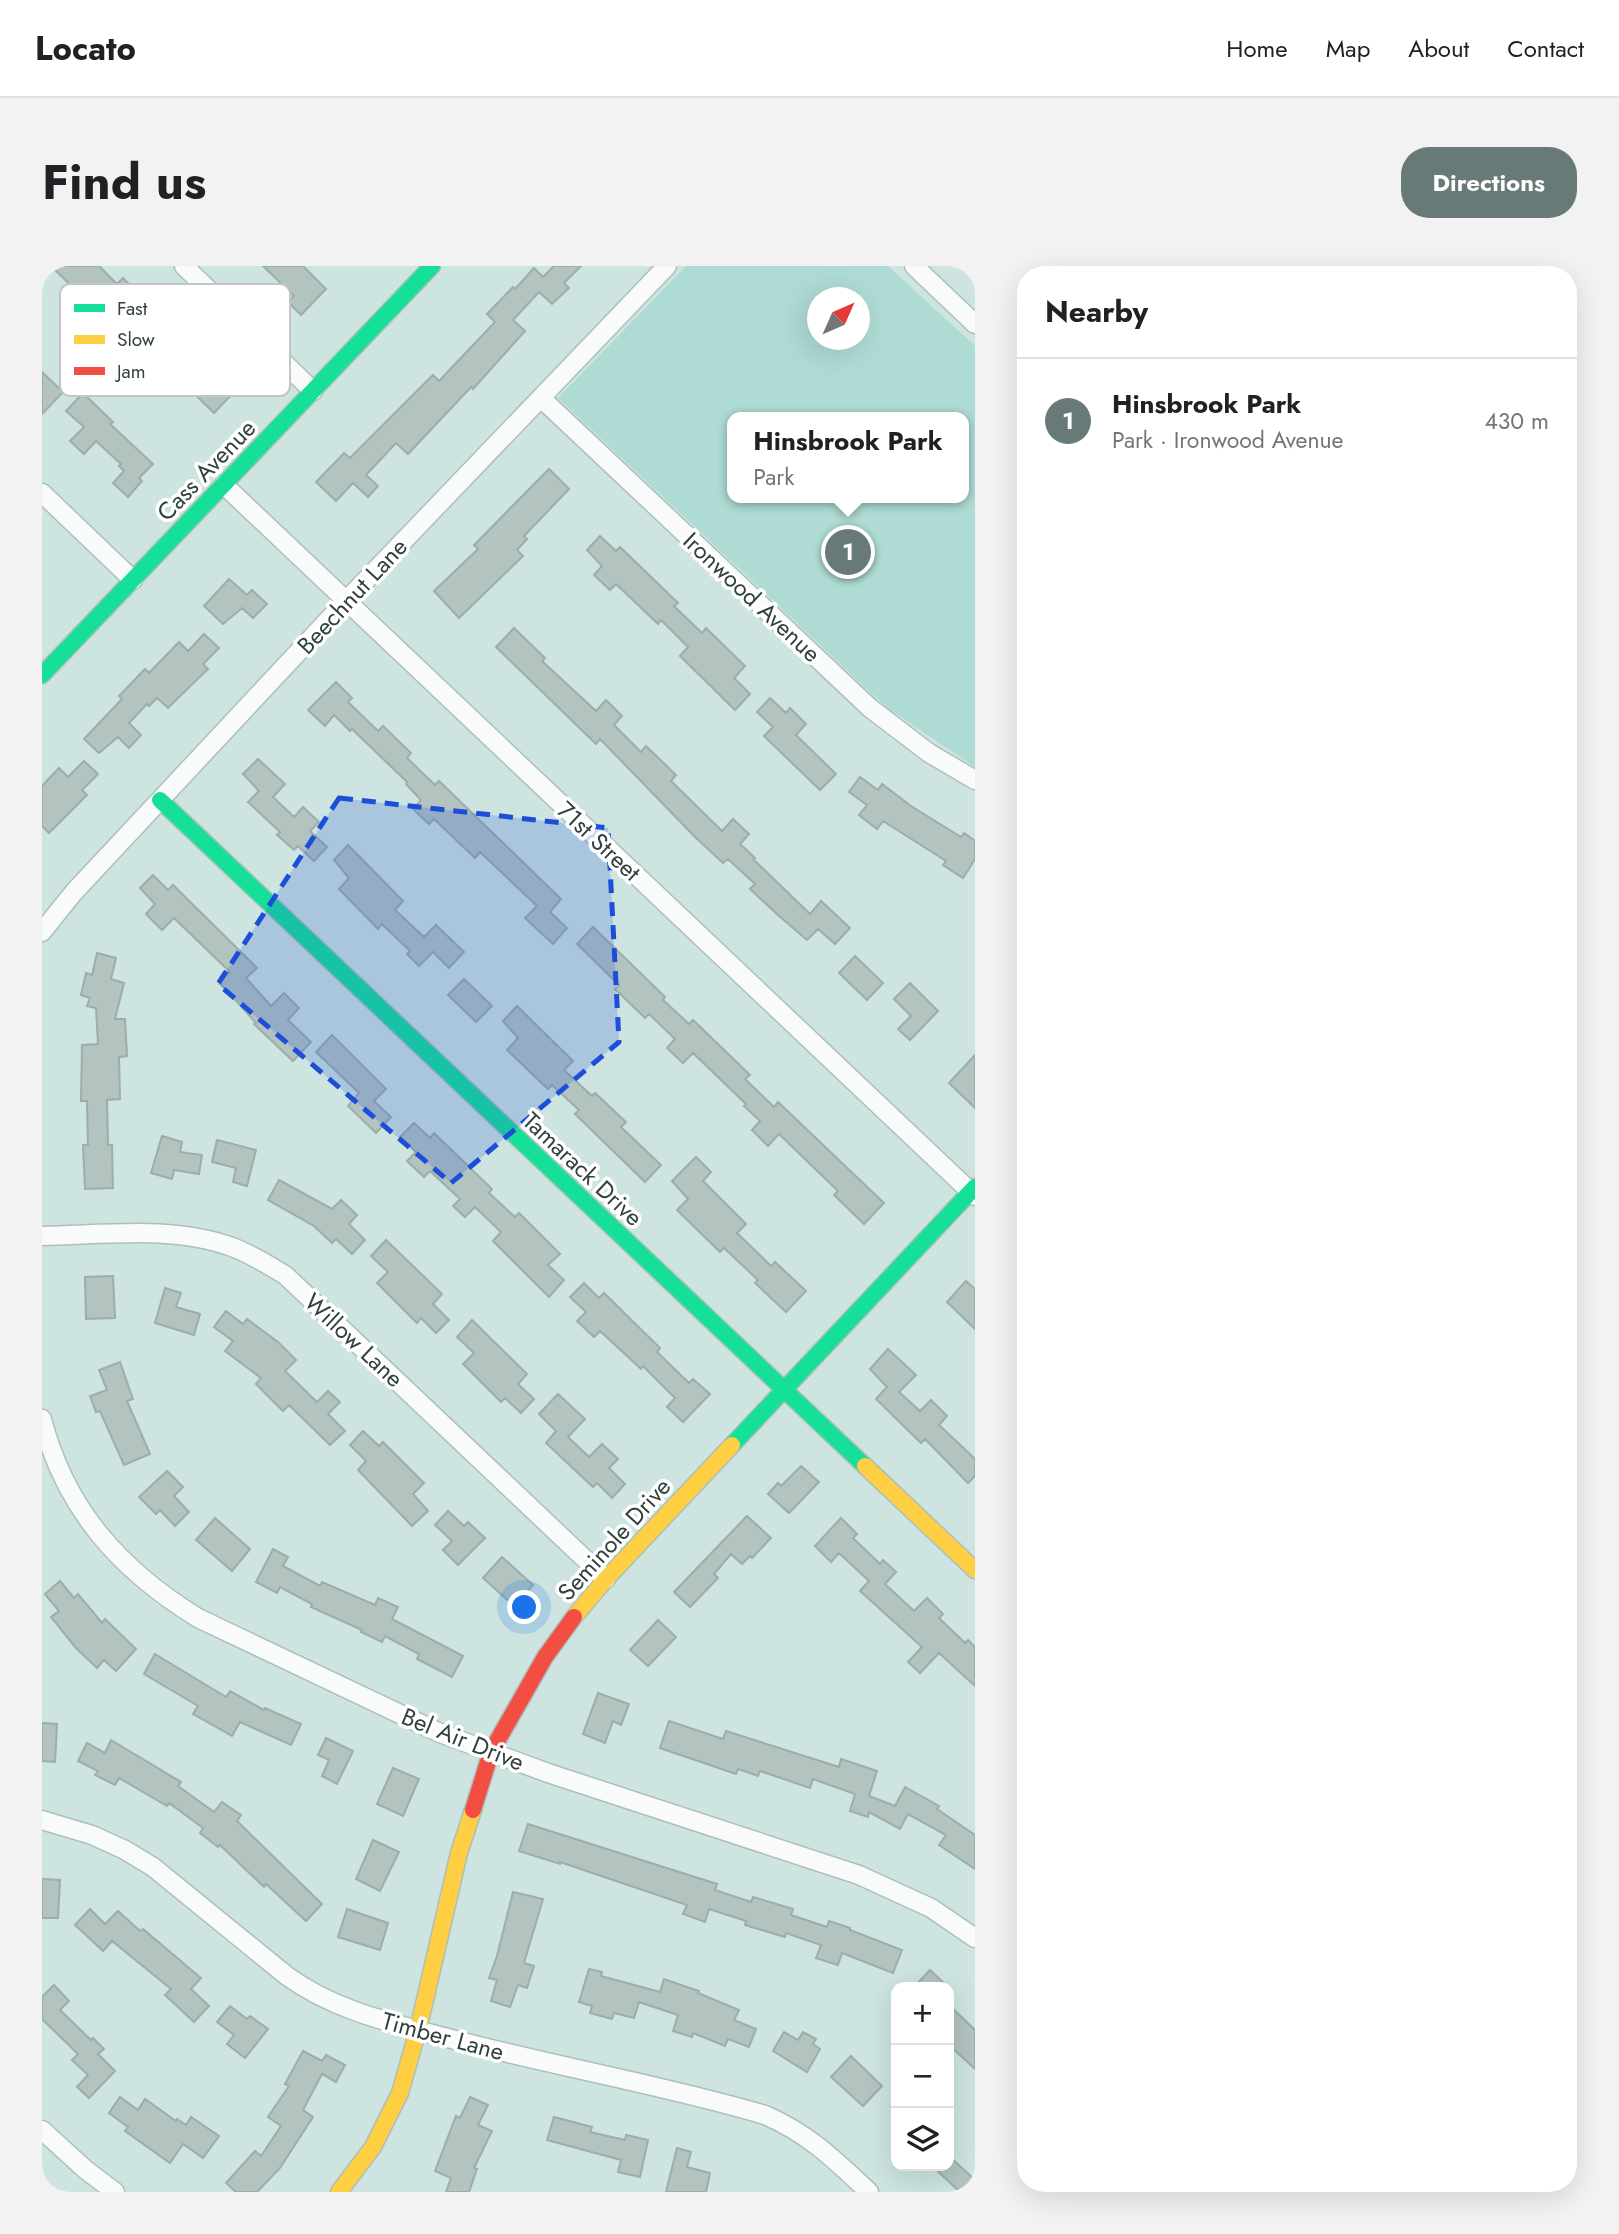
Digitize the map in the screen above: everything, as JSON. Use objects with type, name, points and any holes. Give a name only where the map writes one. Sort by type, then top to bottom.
[{"type":"street","points":[[184,266],[203,284]]},
{"type":"street","name":"Cass Avenue","points":[[42,675],[432,266]]},
{"type":"street","name":"Beechnut Lane","points":[[42,932],[74,892],[346,601],[667,266]]},
{"type":"street","points":[[914,266],[975,324]]},
{"type":"street","points":[[290,369],[313,391]]},
{"type":"street","name":"Ironwood Avenue","points":[[541,398],[870,708],[929,752],[975,780]]},
{"type":"street","name":"71st Street","points":[[224,485],[974,1192]]},
{"type":"street","points":[[42,493],[133,580]]},
{"type":"street","name":"Tamarack Drive","points":[[160,800],[975,1570]]},
{"type":"street","name":"Seminole Drive","points":[[339,2192],[386,2126],[400,2093],[418,2030],[460,1853],[491,1752],[545,1657],[606,1578],[974,1192]]},
{"type":"street","name":"Willow Lane","points":[[42,1236],[166,1233],[204,1239],[253,1256],[285,1275],[606,1578]]},
{"type":"street","name":"Bel Air Drive","points":[[42,1419],[56,1461],[83,1514],[121,1560],[167,1599],[198,1618],[440,1733],[859,1875],[931,1908],[975,1938]]},
{"type":"street","name":"Timber Lane","points":[[42,1820],[92,1835],[153,1867],[310,1993],[360,2015],[765,2115],[791,2126],[812,2140],[869,2192]]},
{"type":"street","points":[[42,2130],[115,2192]]},
{"type":"highlighted area","points":[[339,798],[608,828],[619,1042],[451,1183],[218,984]]},
{"type":"shaded area","points":[[686,266],[888,266],[975,346],[975,767],[886,707],[558,398]]},
{"type":"building","points":[[51,266],[99,266],[117,284],[69,284]]},
{"type":"building","points":[[263,266],[303,266],[326,289],[301,315],[290,304],[294,296],[290,292],[290,284],[282,284]]},
{"type":"building","points":[[554,266],[581,266],[564,283],[569,288],[552,304],[539,292],[513,320],[525,331],[473,389],[471,387],[408,454],[396,443],[366,475],[378,486],[368,497],[353,483],[336,501],[316,482],[344,453],[350,458],[433,375],[439,381],[495,322],[487,314],[513,287],[515,289],[534,268],[543,277]]},
{"type":"building","points":[[123,278],[129,284],[117,284]]},
{"type":"building","points":[[42,372],[60,389],[60,395],[42,414]]},
{"type":"building","points":[[80,396],[86,396],[113,422],[110,424],[153,464],[139,478],[142,481],[128,497],[113,483],[124,471],[119,466],[121,464],[96,441],[84,454],[70,441],[84,427],[66,411]]},
{"type":"building","points":[[197,396],[230,396],[214,413]]},
{"type":"building","points":[[549,469],[569,489],[524,536],[527,539],[517,550],[523,556],[459,618],[434,591],[478,549],[474,545]]},
{"type":"building","points":[[600,536],[616,551],[620,547],[678,603],[674,606],[702,633],[706,628],[745,666],[734,678],[750,694],[735,710],[680,656],[688,647],[661,620],[658,624],[616,584],[610,590],[594,575],[602,566],[587,550]]},
{"type":"building","points":[[229,579],[247,595],[252,590],[267,604],[253,618],[242,608],[223,624],[204,606]]},
{"type":"building","points":[[514,628],[545,658],[542,661],[596,711],[606,700],[622,716],[614,725],[641,752],[646,746],[676,775],[671,781],[722,831],[733,819],[749,834],[740,844],[810,914],[821,901],[850,928],[835,944],[818,929],[807,940],[779,916],[750,889],[755,884],[728,859],[723,863],[600,739],[596,744],[496,647]]},
{"type":"building","points":[[204,634],[219,648],[203,664],[208,669],[168,708],[157,698],[149,706],[147,704],[129,723],[141,735],[129,748],[118,737],[99,753],[84,739],[122,699],[119,696],[145,669],[149,673],[179,642],[188,651]]},
{"type":"building","points":[[336,682],[352,698],[348,702],[378,731],[383,726],[411,753],[407,758],[435,785],[439,781],[561,899],[550,912],[567,928],[553,944],[525,918],[537,906],[480,852],[475,858],[434,819],[429,824],[413,809],[421,800],[407,782],[352,729],[350,731],[334,715],[325,726],[308,710]]},
{"type":"building","points":[[770,698],[786,713],[790,708],[806,724],[796,735],[836,774],[820,790],[764,736],[773,727],[757,712]]},
{"type":"building","points":[[258,759],[285,784],[273,797],[294,817],[303,807],[319,822],[310,831],[327,847],[314,861],[298,846],[294,850],[277,835],[280,832],[248,802],[259,791],[243,774]]},
{"type":"building","points":[[84,761],[98,774],[82,790],[87,795],[49,833],[42,826],[42,786],[59,768],[68,777]]},
{"type":"building","points":[[860,777],[878,790],[882,784],[911,806],[961,837],[964,833],[975,841],[975,859],[963,878],[943,865],[946,861],[883,821],[877,829],[859,815],[867,805],[849,792]]},
{"type":"building","points":[[348,845],[403,901],[395,910],[424,937],[436,925],[464,952],[449,968],[433,952],[419,966],[407,954],[410,951],[382,924],[378,929],[339,889],[349,878],[334,860]]},
{"type":"building","points":[[153,875],[168,890],[173,885],[257,968],[246,978],[271,1006],[284,993],[299,1008],[288,1020],[311,1042],[293,1061],[254,1024],[256,1023],[219,982],[230,972],[174,918],[162,930],[146,914],[155,904],[140,888]]},
{"type":"building","points":[[593,927],[665,997],[663,1000],[689,1024],[693,1020],[750,1075],[745,1079],[774,1107],[778,1102],[884,1203],[864,1224],[834,1195],[838,1191],[779,1134],[768,1146],[752,1130],[760,1121],[693,1053],[683,1063],[667,1048],[675,1039],[649,1014],[645,1018],[615,989],[619,985],[577,944]]},
{"type":"building","points":[[97,953],[116,958],[111,979],[124,983],[115,1019],[125,1019],[127,1056],[119,1057],[120,1099],[107,1100],[113,1188],[85,1189],[83,1145],[88,1145],[87,1101],[81,1101],[82,1045],[98,1044],[96,1008],[87,1006],[90,998],[81,995],[86,973],[92,975]]},
{"type":"building","points":[[855,956],[883,983],[867,1000],[839,973]]},
{"type":"building","points":[[464,979],[492,1006],[476,1022],[448,995]]},
{"type":"building","points":[[910,983],[938,1011],[910,1040],[898,1029],[911,1016],[894,999]]},
{"type":"building","points":[[517,1006],[573,1061],[564,1070],[592,1096],[595,1093],[626,1122],[621,1127],[661,1165],[645,1182],[575,1114],[579,1110],[552,1085],[548,1089],[507,1050],[518,1038],[503,1021]]},
{"type":"building","points":[[332,1035],[386,1089],[374,1101],[391,1117],[376,1133],[348,1106],[359,1093],[316,1052]]},
{"type":"building","points":[[975,1055],[975,1108],[949,1083]]},
{"type":"building","points":[[414,1123],[430,1138],[434,1133],[492,1189],[489,1193],[515,1217],[519,1213],[560,1254],[548,1265],[564,1280],[549,1297],[493,1241],[501,1232],[475,1207],[465,1217],[453,1206],[460,1199],[430,1171],[424,1177],[407,1161],[416,1152],[400,1137]]},
{"type":"building","points":[[162,1136],[182,1142],[180,1152],[202,1155],[199,1174],[174,1170],[172,1179],[151,1173]]},
{"type":"building","points":[[217,1140],[256,1150],[247,1186],[233,1182],[236,1168],[212,1162]]},
{"type":"building","points":[[696,1157],[711,1172],[703,1181],[746,1224],[737,1233],[771,1266],[775,1262],[806,1291],[786,1312],[755,1283],[758,1280],[724,1248],[720,1252],[677,1210],[688,1199],[672,1181]]},
{"type":"building","points":[[279,1180],[332,1209],[341,1200],[357,1215],[349,1224],[365,1240],[352,1254],[336,1239],[332,1243],[314,1226],[268,1200]]},
{"type":"building","points":[[386,1240],[442,1294],[433,1304],[449,1320],[436,1333],[421,1318],[417,1323],[377,1283],[388,1272],[371,1256]]},
{"type":"building","points":[[113,1276],[115,1318],[86,1319],[85,1277]]},
{"type":"building","points":[[966,1281],[975,1289],[975,1329],[947,1302]]},
{"type":"building","points":[[584,1283],[599,1298],[604,1293],[660,1348],[657,1352],[689,1383],[693,1379],[710,1394],[683,1422],[667,1407],[675,1398],[643,1366],[641,1369],[600,1331],[594,1337],[577,1321],[586,1312],[570,1297]]},
{"type":"building","points":[[165,1288],[181,1293],[176,1307],[200,1314],[194,1335],[155,1323]]},
{"type":"building","points":[[226,1311],[243,1324],[247,1319],[278,1342],[296,1360],[285,1371],[317,1402],[328,1391],[340,1402],[328,1414],[345,1431],[330,1445],[289,1405],[283,1411],[256,1384],[261,1378],[225,1351],[233,1341],[214,1327]]},
{"type":"building","points":[[472,1320],[527,1374],[518,1384],[534,1399],[521,1413],[505,1398],[501,1402],[463,1364],[474,1353],[457,1337]]},
{"type":"building","points":[[888,1349],[916,1375],[899,1392],[920,1411],[931,1400],[947,1416],[939,1425],[975,1459],[975,1476],[968,1483],[925,1439],[921,1443],[876,1399],[887,1387],[870,1369]]},
{"type":"building","points":[[120,1362],[133,1399],[127,1401],[150,1454],[124,1465],[100,1411],[96,1412],[90,1396],[107,1390],[99,1370]]},
{"type":"building","points":[[558,1394],[585,1419],[568,1437],[589,1457],[602,1444],[618,1459],[609,1468],[625,1484],[612,1498],[597,1483],[593,1487],[546,1443],[556,1431],[539,1414]]},
{"type":"building","points":[[363,1431],[379,1446],[383,1442],[424,1483],[413,1494],[428,1511],[412,1526],[358,1470],[366,1461],[350,1445]]},
{"type":"building","points":[[801,1466],[819,1482],[789,1513],[768,1494],[778,1483],[781,1486]]},
{"type":"building","points":[[167,1471],[183,1487],[174,1496],[189,1512],[175,1526],[160,1510],[156,1514],[139,1497]]},
{"type":"building","points":[[448,1511],[464,1526],[468,1522],[485,1538],[458,1565],[443,1550],[452,1541],[435,1525]]},
{"type":"building","points":[[747,1516],[771,1538],[752,1558],[750,1556],[742,1564],[731,1554],[714,1574],[718,1578],[690,1607],[674,1592]]},
{"type":"building","points":[[215,1518],[250,1549],[232,1571],[196,1540]]},
{"type":"building","points":[[841,1518],[857,1534],[853,1538],[880,1564],[883,1560],[896,1572],[885,1584],[914,1611],[927,1598],[943,1614],[939,1618],[965,1643],[968,1640],[975,1647],[975,1686],[939,1653],[920,1673],[908,1662],[922,1647],[860,1591],[869,1581],[839,1553],[831,1562],[815,1546]]},
{"type":"building","points":[[273,1549],[288,1557],[283,1566],[320,1586],[322,1582],[375,1605],[378,1598],[398,1607],[392,1619],[463,1656],[452,1677],[417,1659],[419,1654],[385,1636],[382,1642],[311,1607],[312,1604],[280,1587],[277,1593],[256,1582]]},
{"type":"building","points":[[502,1557],[533,1585],[514,1606],[483,1578]]},
{"type":"building","points":[[60,1581],[74,1598],[78,1594],[102,1623],[105,1619],[136,1649],[116,1671],[104,1660],[97,1668],[76,1648],[51,1617],[59,1611],[45,1594]]},
{"type":"building","points":[[658,1620],[676,1637],[648,1666],[630,1650]]},
{"type":"building","points":[[155,1654],[226,1697],[230,1691],[264,1710],[265,1708],[301,1724],[291,1745],[240,1722],[232,1736],[193,1714],[198,1706],[144,1674]]},
{"type":"building","points":[[598,1693],[629,1704],[621,1725],[613,1721],[605,1743],[583,1734]]},
{"type":"building","points":[[669,1721],[723,1739],[726,1731],[839,1767],[841,1759],[877,1771],[869,1796],[895,1806],[905,1787],[939,1806],[937,1809],[975,1835],[975,1869],[939,1845],[946,1835],[908,1814],[900,1829],[869,1812],[868,1817],[850,1811],[855,1794],[813,1779],[810,1788],[760,1771],[758,1776],[738,1769],[736,1774],[660,1748]]},
{"type":"building","points":[[42,1723],[57,1724],[55,1762],[42,1761]]},
{"type":"building","points":[[326,1738],[353,1751],[337,1784],[322,1776],[329,1760],[318,1755]]},
{"type":"building","points":[[111,1740],[181,1782],[178,1786],[214,1812],[222,1802],[241,1815],[237,1821],[322,1904],[306,1921],[266,1884],[264,1887],[220,1845],[218,1847],[200,1833],[203,1828],[169,1803],[167,1806],[119,1778],[115,1785],[95,1775],[98,1771],[78,1761],[87,1743],[105,1753]]},
{"type":"building","points":[[393,1768],[419,1779],[403,1816],[377,1804]]},
{"type":"building","points":[[528,1824],[717,1884],[715,1890],[751,1902],[753,1897],[793,1909],[791,1915],[827,1927],[829,1921],[850,1928],[902,1950],[893,1973],[842,1953],[838,1965],[816,1958],[821,1945],[786,1933],[785,1937],[745,1925],[746,1921],[709,1909],[705,1922],[683,1914],[687,1905],[519,1851]]},
{"type":"building","points":[[373,1840],[399,1852],[380,1891],[356,1879]]},
{"type":"building","points":[[42,1879],[60,1880],[58,1918],[42,1918]]},
{"type":"building","points":[[513,1892],[543,1899],[524,1963],[534,1966],[527,1988],[518,1985],[510,2007],[491,2001],[497,1980],[489,1978]]},
{"type":"building","points":[[90,1909],[105,1924],[118,1911],[201,1978],[191,1989],[209,2006],[194,2022],[165,1995],[171,1989],[112,1941],[103,1951],[75,1925]]},
{"type":"building","points":[[347,1909],[388,1923],[380,1950],[338,1937]]},
{"type":"building","points":[[589,1969],[602,1972],[601,1976],[660,1992],[664,1979],[699,1991],[698,1993],[739,2010],[734,2020],[756,2029],[749,2047],[728,2039],[725,2046],[693,2033],[692,2037],[673,2031],[678,2015],[639,2002],[634,2018],[614,2013],[612,2019],[590,2013],[592,2006],[579,2002]]},
{"type":"building","points":[[930,1970],[943,1982],[919,1982]]},
{"type":"building","points":[[54,1985],[69,2001],[60,2010],[104,2049],[98,2054],[115,2071],[89,2098],[77,2087],[88,2075],[72,2060],[78,2054],[42,2019],[42,1997]]},
{"type":"building","points":[[230,2006],[247,2019],[250,2016],[268,2029],[245,2058],[227,2044],[234,2035],[217,2022]]},
{"type":"building","points":[[954,2010],[975,2030],[975,2069],[954,2050]]},
{"type":"building","points":[[784,2032],[798,2040],[803,2032],[816,2039],[813,2044],[820,2049],[807,2072],[773,2051]]},
{"type":"building","points":[[303,2051],[322,2061],[326,2055],[345,2065],[336,2082],[322,2074],[303,2110],[313,2117],[280,2168],[257,2192],[236,2192],[226,2183],[255,2151],[261,2156],[281,2126],[268,2117],[289,2086],[285,2084]]},
{"type":"building","points":[[851,2056],[882,2086],[863,2106],[831,2077]]},
{"type":"building","points":[[120,2097],[138,2110],[145,2099],[186,2125],[191,2117],[219,2136],[203,2158],[183,2144],[170,2163],[125,2131],[128,2127],[109,2113]]},
{"type":"building","points":[[470,2097],[488,2105],[478,2125],[492,2131],[474,2168],[477,2169],[469,2192],[446,2192],[451,2178],[435,2171],[456,2116],[460,2118]]},
{"type":"building","points":[[554,2117],[592,2127],[590,2132],[625,2140],[626,2135],[648,2140],[640,2177],[618,2172],[621,2160],[547,2140]]},
{"type":"building","points":[[677,2148],[691,2152],[687,2167],[710,2173],[706,2192],[666,2192]]},
{"type":"building","points":[[954,2161],[975,2180],[975,2192],[960,2192],[937,2171],[954,2171]]},
{"type":"traffic: fast","points":[[42,675],[432,266]]},
{"type":"traffic: fast","points":[[160,800],[865,1466]]},
{"type":"traffic: fast","points":[[732,1445],[975,1187]]},
{"type":"traffic: slow","points":[[574,1617],[606,1579],[732,1445]]},
{"type":"traffic: slow","points":[[865,1466],[975,1570]]},
{"type":"traffic: slow","points":[[339,2192],[373,2147],[400,2093],[418,2030],[459,1853],[473,1810]]},
{"type":"traffic: jam","points":[[473,1810],[491,1752],[545,1657],[574,1617]]},
{"type":"place","name":"Hinsbrook Park","points":[[848,552]]}]
